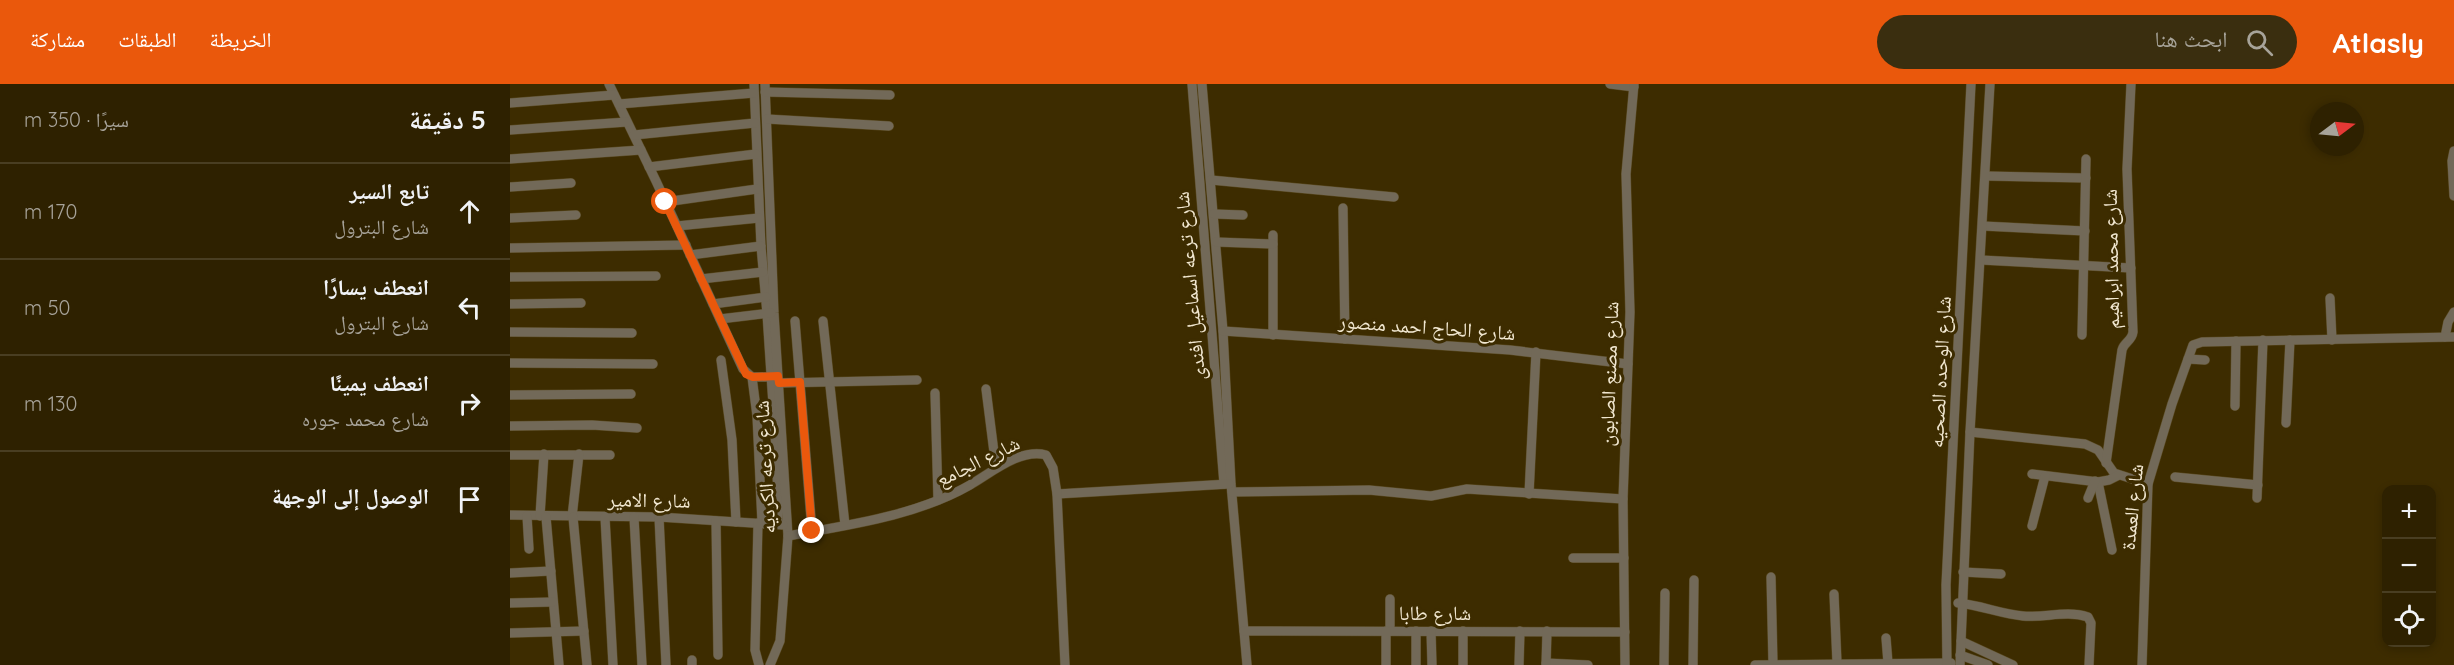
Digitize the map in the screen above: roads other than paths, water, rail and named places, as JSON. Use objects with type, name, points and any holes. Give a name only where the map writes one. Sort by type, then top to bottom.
[{"type":"street","points":[[609,84],[743,369],[753,377],[800,382],[917,380]]},
{"type":"street","points":[[1610,84],[1634,86]]},
{"type":"street","name":"شارع الوحده الصحيه","points":[[1947,664],[1947,603],[1971,84]]},
{"type":"street","name":"شارع الوحده الصحيه","points":[[1960,661],[1970,432],[1990,84]]},
{"type":"street","name":"شارع محمد ابراهيم","points":[[2106,464],[2123,345],[2132,337],[2133,332],[2127,169],[2131,84]]},
{"type":"street","name":"شارع مصنع الصابون","points":[[1625,665],[1623,499],[1630,271],[1626,174],[1634,86]]},
{"type":"street","points":[[510,103],[616,99],[754,88]]},
{"type":"street","name":"شارع ترعه الكرديه","points":[[754,88],[763,273],[771,313]]},
{"type":"street","points":[[765,88],[890,95]]},
{"type":"street","name":"شارع ترعه الكرديه","points":[[765,88],[771,313],[782,525],[788,536],[780,641],[770,665]]},
{"type":"street","name":"شارع ترعه اسماعيل افندى","points":[[1197,88],[1214,214],[1223,331],[1229,487]]},
{"type":"street","name":"شارع ترعه اسماعيل افندى","points":[[1197,88],[1229,487]]},
{"type":"street","points":[[767,119],[889,126]]},
{"type":"street","points":[[1969,119],[1989,119]]},
{"type":"street","points":[[510,130],[627,122]]},
{"type":"street","points":[[634,135],[755,123]]},
{"type":"street","points":[[510,159],[641,150]]},
{"type":"street","points":[[2454,151],[2452,161],[2454,196]]},
{"type":"street","points":[[649,167],[756,154]]},
{"type":"street","points":[[2082,335],[2086,159]]},
{"type":"street","points":[[1986,176],[2086,178]]},
{"type":"street","points":[[1211,180],[1394,197]]},
{"type":"street","points":[[510,187],[571,183]]},
{"type":"street","points":[[665,202],[758,189]]},
{"type":"street","points":[[1343,208],[1345,339]]},
{"type":"street","points":[[1214,214],[1243,215]]},
{"type":"street","points":[[510,218],[576,215]]},
{"type":"street","points":[[677,226],[759,218]]},
{"type":"street","points":[[1983,226],[2085,231]]},
{"type":"street","points":[[1216,242],[1273,239],[1273,335]]},
{"type":"street","points":[[510,248],[686,245]]},
{"type":"street","points":[[690,255],[761,246]]},
{"type":"street","points":[[1981,260],[2131,268]]},
{"type":"street","points":[[701,279],[763,273]]},
{"type":"street","points":[[510,277],[656,276]]},
{"type":"street","points":[[1962,291],[1979,292]]},
{"type":"street","points":[[713,304],[766,297]]},
{"type":"street","points":[[2330,298],[2332,340]]},
{"type":"street","points":[[510,304],[581,303]]},
{"type":"street","points":[[2205,360],[2188,359],[2193,345],[2198,342],[2450,337],[2448,322],[2454,312]]},
{"type":"street","points":[[720,319],[771,313]]},
{"type":"street","points":[[795,321],[812,531]]},
{"type":"street","points":[[824,321],[844,525]]},
{"type":"street","name":"شارع الحاج احمد منصور","points":[[1223,331],[1536,352],[1628,364]]},
{"type":"street","points":[[510,332],[632,333]]},
{"type":"street","points":[[2257,498],[2263,340]]},
{"type":"street","points":[[2286,423],[2290,340]]},
{"type":"street","points":[[2235,406],[2236,341]]},
{"type":"street","points":[[1528,494],[1536,352]]},
{"type":"street","name":"شارع العمدة","points":[[2142,665],[2148,484],[2188,359]]},
{"type":"street","points":[[721,360],[732,441],[736,522]]},
{"type":"street","points":[[510,363],[653,364]]},
{"type":"street","points":[[753,377],[757,416],[760,523],[754,650],[759,665]]},
{"type":"street","points":[[986,389],[996,468]]},
{"type":"street","points":[[935,393],[938,500]]},
{"type":"street","points":[[510,394],[632,394]]},
{"type":"street","points":[[510,426],[592,425],[637,428]]},
{"type":"street","points":[[1970,432],[2085,444],[2097,450],[2106,464],[2119,476],[2148,484]]},
{"type":"street","points":[[544,454],[543,516],[559,665]]},
{"type":"street","points":[[579,454],[573,517],[587,665]]},
{"type":"street","name":"شارع الجامع","points":[[788,536],[844,525],[938,500],[969,486],[996,468],[1028,455],[1046,454],[1053,468],[1057,494],[1065,665]]},
{"type":"street","points":[[510,455],[610,455]]},
{"type":"street","points":[[2032,474],[2097,482],[2119,476]]},
{"type":"street","points":[[2032,526],[2045,476]]},
{"type":"street","points":[[2175,477],[2258,485]]},
{"type":"street","points":[[2088,498],[2097,482]]},
{"type":"street","points":[[2097,482],[2112,550]]},
{"type":"street","points":[[1229,487],[1247,665]]},
{"type":"street","points":[[1057,494],[1229,487],[1370,490],[1431,496],[1467,489],[1623,499]]},
{"type":"street","name":"شارع الامير","points":[[510,515],[659,517],[782,525]]},
{"type":"street","points":[[527,516],[529,549]]},
{"type":"street","points":[[605,517],[613,665]]},
{"type":"street","points":[[634,517],[642,665]]},
{"type":"street","points":[[659,517],[666,665]]},
{"type":"street","points":[[716,520],[718,655]]},
{"type":"street","points":[[1573,558],[1624,558]]},
{"type":"street","points":[[510,573],[550,571]]},
{"type":"street","points":[[1963,572],[2001,574]]},
{"type":"street","points":[[1771,577],[1774,665]]},
{"type":"street","points":[[1692,665],[1694,580]]},
{"type":"street","points":[[1664,665],[1665,593]]},
{"type":"street","points":[[1830,664],[1834,594]]},
{"type":"street","points":[[1386,665],[1389,600]]},
{"type":"street","points":[[510,603],[553,602]]},
{"type":"street","points":[[1947,603],[1962,603],[2021,615],[2088,617],[2091,623],[2089,665]]},
{"type":"street","points":[[510,633],[584,631]]},
{"type":"street","name":"شارع طابا","points":[[1244,631],[1625,632]]},
{"type":"street","points":[[1416,631],[1416,665]]},
{"type":"street","points":[[1431,631],[1432,665]]},
{"type":"street","points":[[1463,631],[1463,665]]},
{"type":"street","points":[[1519,665],[1520,632]]},
{"type":"street","points":[[1547,632],[1546,664],[1588,665]]},
{"type":"street","points":[[1884,664],[1886,638]]},
{"type":"street","points":[[1961,641],[2013,665]]},
{"type":"street","points":[[1755,665],[1947,664],[1960,661],[1988,665]]}]
